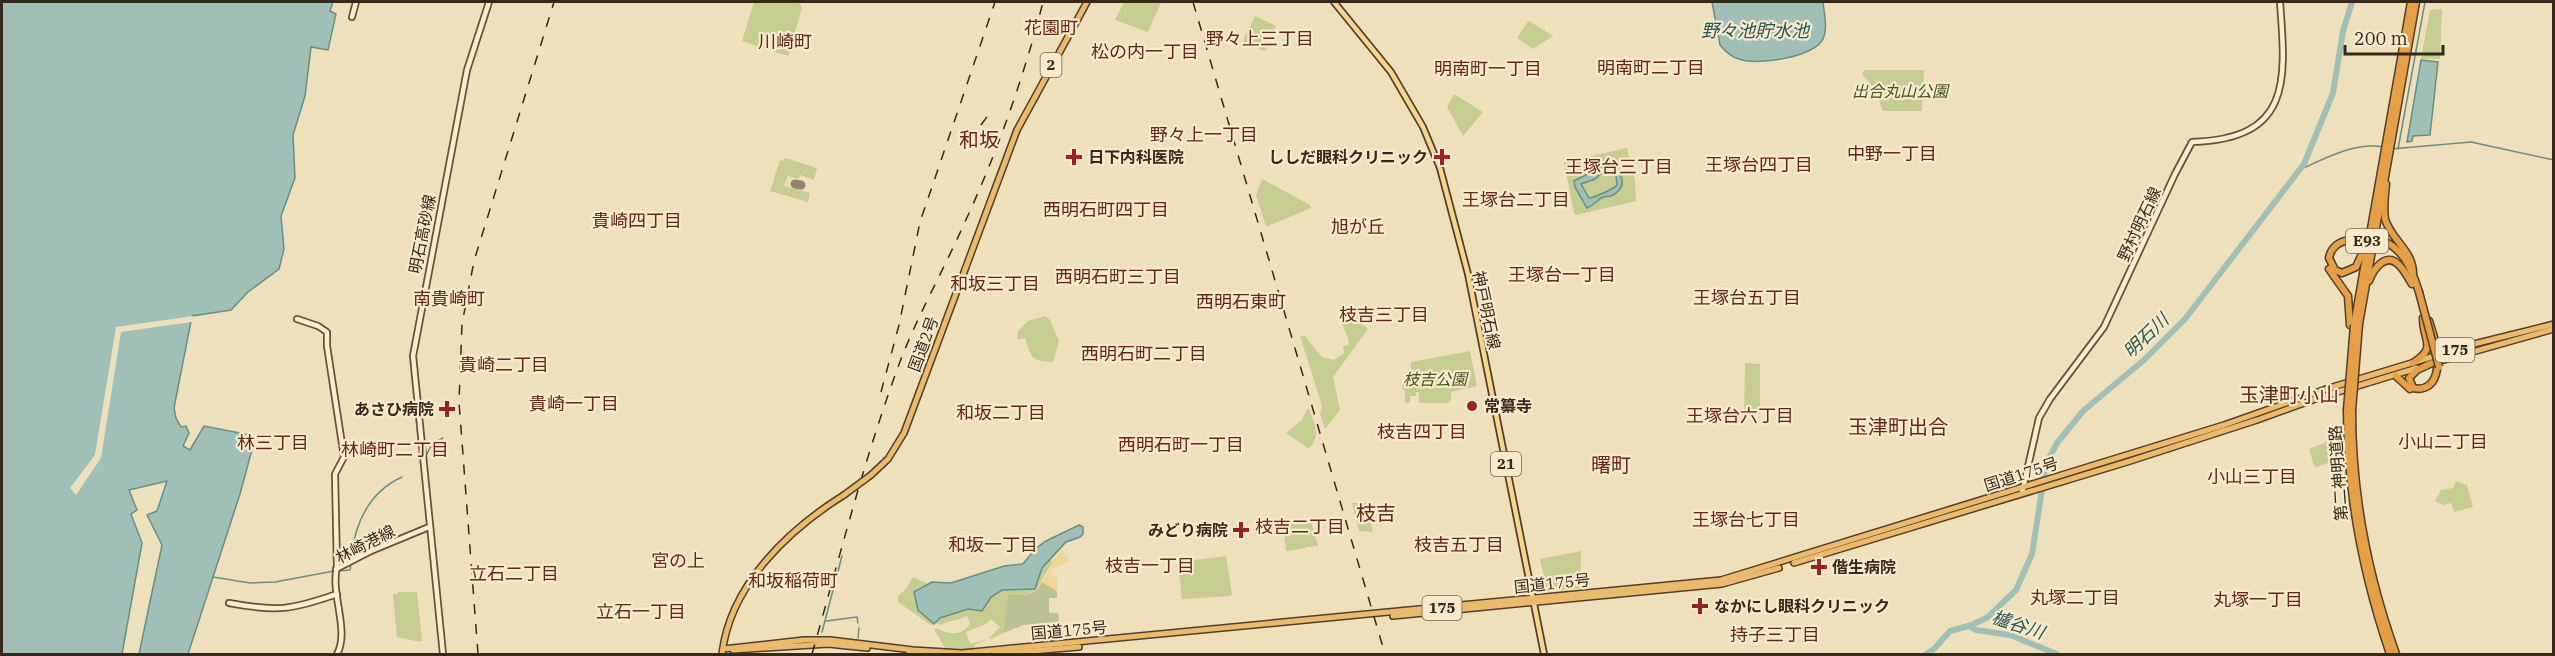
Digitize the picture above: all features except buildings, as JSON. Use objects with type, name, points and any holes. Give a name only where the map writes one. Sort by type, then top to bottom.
[{"type":"highway","name":"国道2号","points":[[721,653],[743,597],[776,549],[805,521],[871,475],[888,459],[904,433],[1017,130],[1087,2]]},
{"type":"highway","points":[[2391,131],[2411,2]]},
{"type":"highway","points":[[2413,274],[2414,266],[2408,253],[2385,218],[2386,158],[2416,2]]},
{"type":"highway","name":"第二神明道路","points":[[2386,158],[2370,223],[2354,325],[2348,386],[2358,523],[2373,592],[2391,654]]},
{"type":"highway","name":"第二神明道路","points":[[2350,411],[2354,325],[2365,289],[2386,158]]},
{"type":"highway","points":[[2354,325],[2348,296],[2328,268],[2325,258],[2328,248],[2335,240],[2360,238],[2338,243],[2329,258],[2335,270],[2348,272],[2359,263],[2370,223]]},
{"type":"highway","points":[[2417,294],[2401,258],[2377,240],[2395,246],[2403,255],[2413,274],[2438,363],[2433,382],[2427,387],[2413,388],[2409,378],[2412,373],[2438,363]]},
{"type":"highway","points":[[2365,289],[2378,265],[2392,260],[2398,264],[2412,284]]},
{"type":"highway","points":[[2413,363],[2425,356],[2427,351],[2423,326],[2424,315]]},
{"type":"highway","points":[[2396,376],[2409,389],[2416,392],[2436,383],[2438,363],[2432,327],[2424,315]]},
{"type":"highway","name":"国道175号","points":[[2058,479],[2256,415],[2326,389],[2413,363],[2438,363],[2553,324]]},
{"type":"highway","name":"国道175号","points":[[721,653],[821,640],[962,652],[1722,584],[2058,479],[2258,420],[2326,396],[2553,329]]},
{"type":"highway","name":"第二神明道路","points":[[2373,592],[2396,654]]},
{"type":"highway","name":"国道175号","points":[[994,654],[1533,600]]},
{"type":"highway","points":[[721,653],[828,644],[926,654]]},
{"type":"highway","points":[[747,654],[754,649]]},
{"type":"main road","points":[[352,17],[356,2]]},
{"type":"main road","name":"明石高砂線","points":[[443,654],[413,370],[413,347],[468,64],[489,2]]},
{"type":"main road","name":"神戸明石線","points":[[1334,2],[1391,72],[1423,127],[1440,168],[1469,279],[1544,654]]},
{"type":"main road","name":"野村明石線","points":[[2023,490],[2039,418],[2050,399],[2104,327],[2192,142],[2230,139],[2244,133],[2263,119],[2274,104],[2282,85],[2284,70],[2280,2]]},
{"type":"main road","points":[[297,319],[318,326],[327,332],[327,346],[344,457],[335,474],[336,571]]},
{"type":"main road","name":"林崎港線","points":[[337,654],[341,646],[341,634],[334,578],[336,571],[371,551],[429,527]]},
{"type":"main road","points":[[229,603],[284,609],[337,594]]},
{"type":"green space","points":[[754,2],[799,2],[802,8],[788,56],[742,41]]},
{"type":"green space","points":[[1124,2],[1161,2],[1148,32],[1115,20]]},
{"type":"green space","points":[[2442,9],[2440,59],[2421,59],[2430,10]]},
{"type":"green space","points":[[1255,16],[1276,26],[1266,50],[1263,51],[1243,41]]},
{"type":"green space","points":[[1528,21],[1553,36],[1533,49],[1517,38]]},
{"type":"green space","name":"出合丸山公園","points":[[1864,70],[1924,70],[1922,111],[1883,111],[1875,90],[1862,74]]},
{"type":"green space","points":[[1454,94],[1483,112],[1463,136],[1447,107]]},
{"type":"green space","points":[[1627,148],[1635,180],[1636,201],[1576,215],[1564,162]]},
{"type":"green space","points":[[785,158],[817,168],[814,180],[800,175],[799,179],[788,176],[784,186],[810,193],[808,202],[770,191],[780,160],[783,161]]},
{"type":"green space","points":[[1262,179],[1310,205],[1311,208],[1266,227],[1256,195]]},
{"type":"green space","points":[[1355,306],[1361,314],[1358,321],[1368,329],[1333,377],[1340,410],[1325,429],[1320,414],[1322,406],[1300,336],[1305,336],[1322,357],[1334,360],[1344,353],[1343,346],[1349,345],[1348,337],[1339,318],[1348,314]]},
{"type":"green space","points":[[1045,316],[1050,320],[1059,341],[1053,362],[1036,359],[1031,354],[1025,338],[1017,340],[1018,331],[1028,321]]},
{"type":"green space","name":"枝吉公園","points":[[1470,351],[1477,386],[1451,392],[1451,400],[1448,403],[1421,403],[1419,393],[1416,392],[1416,396],[1410,396],[1410,403],[1405,403],[1402,383],[1410,383],[1411,362]]},
{"type":"green space","points":[[1745,363],[1760,364],[1760,414],[1744,413]]},
{"type":"green space","points":[[1309,409],[1316,430],[1315,440],[1309,449],[1286,433],[1302,420]]},
{"type":"green space","points":[[2332,440],[2336,460],[2314,466],[2309,449]]},
{"type":"green space","points":[[2343,440],[2350,512],[2345,512],[2338,444]]},
{"type":"green space","points":[[2456,481],[2467,485],[2473,507],[2454,512],[2451,503],[2443,505],[2435,501],[2441,490],[2453,488]]},
{"type":"green space","points":[[1352,503],[1366,503],[1373,532],[1359,531]]},
{"type":"green space","points":[[1311,521],[1318,546],[1286,551],[1283,523]]},
{"type":"green space","points":[[1581,551],[1580,588],[1547,592],[1540,559]]},
{"type":"green space","points":[[1226,556],[1232,594],[1230,596],[1182,599],[1178,562]]},
{"type":"green space","points":[[1050,559],[1053,563],[1038,588],[1029,593],[1008,596],[1003,633],[989,638],[1000,627],[991,619],[986,624],[966,632],[970,644],[988,639],[974,645],[974,649],[946,650],[934,629],[955,633],[963,631],[970,624],[967,616],[940,625],[936,623],[946,615],[968,609],[976,611],[984,608],[991,597],[1002,590],[1033,590],[1041,568]]},
{"type":"green space","points":[[913,577],[928,584],[918,588],[917,608],[933,624],[931,625],[898,602],[898,596],[906,589]]},
{"type":"green space","points":[[1041,582],[1057,591],[1057,598],[1049,598],[1049,613],[1058,613],[1059,622],[1024,625],[1003,633],[1008,595],[1032,593]]},
{"type":"green space","points":[[417,592],[422,641],[397,637],[393,594]]},
{"type":"sand","points":[[1062,550],[1070,561],[1051,570],[1051,576],[1058,578],[1057,591],[1042,583],[1053,564],[1051,561]]},
{"type":"water","points":[[2,2],[333,2],[330,11],[336,14],[328,50],[311,47],[305,96],[293,135],[295,178],[281,216],[284,249],[279,269],[248,292],[231,310],[192,316],[174,408],[181,427],[186,426],[189,433],[183,446],[190,450],[204,426],[251,435],[249,444],[253,446],[240,494],[188,654],[139,654],[162,545],[147,515],[157,511],[167,481],[129,490],[137,510],[131,514],[142,543],[122,654],[2,654]]},
{"type":"water","name":"野々池貯水池","points":[[1712,2],[1823,2],[1825,30],[1823,39],[1809,51],[1784,58],[1747,61],[1733,57],[1720,45]]},
{"type":"water","points":[[2421,60],[2438,62],[2430,135],[2413,136],[2412,141],[2407,142]]},
{"type":"water","points":[[1607,164],[1619,172],[1622,185],[1611,196],[1603,197],[1587,208],[1574,181]],"holes":[[[1609,170],[1616,176],[1617,185],[1615,187],[1591,198],[1581,184],[1595,179],[1604,171]]]},
{"type":"water","points":[[1079,525],[1083,527],[1083,534],[1066,542],[1042,568],[1035,589],[1002,590],[991,597],[982,611],[968,609],[940,618],[934,624],[918,610],[914,592],[932,582],[951,583],[1004,566],[1023,564],[1035,549],[1046,541]]},
{"type":"pier","points":[[193,316],[192,322],[121,332],[101,458],[76,495],[70,488],[95,455],[116,327]]},
{"type":"waterway","name":"明石川","points":[[1926,654],[1934,649],[1950,631],[1972,625],[1988,617],[2016,590],[2032,554],[2046,464],[2057,443],[2083,411],[2144,360],[2185,319],[2304,164],[2333,93],[2343,31],[2352,2]]},
{"type":"waterway","points":[[2398,149],[2425,2]]},
{"type":"waterway","points":[[2391,149],[2471,142],[2554,160]]},
{"type":"waterway","points":[[2299,170],[2351,149],[2384,147]]},
{"type":"waterway","points":[[425,458],[432,444],[443,438]]},
{"type":"waterway","points":[[351,558],[360,521],[372,500],[390,483],[402,477]]},
{"type":"waterway","points":[[822,632],[842,556]]},
{"type":"waterway","points":[[338,571],[350,570],[351,563]]},
{"type":"waterway","points":[[213,577],[250,583],[275,582],[334,571]]},
{"type":"waterway","points":[[826,621],[857,617],[858,623]]},
{"type":"waterway","name":"櫨谷川","points":[[1969,626],[1976,630],[2010,635],[2057,654]]},
{"type":"waterway","points":[[858,638],[859,628]]},
{"type":"taxiway","points":[[795,184],[801,185]]},
{"type":"railway","points":[[478,654],[459,402],[462,324],[474,261],[554,2]]},
{"type":"railway","points":[[881,392],[899,325],[920,222],[995,2]]},
{"type":"railway","points":[[812,654],[888,395],[908,342],[964,224],[1009,115],[1043,2]]},
{"type":"railway","points":[[1193,2],[1385,654]]},
{"type":"railway","points":[[981,125],[989,114]]},
{"type":"place","name":"日下内科医院","points":[[1074,157]]},
{"type":"place","name":"ししだ眼科クリニック","points":[[1442,157]]},
{"type":"place","name":"常纂寺","points":[[1472,406]]},
{"type":"place","name":"あさひ病院","points":[[447,409]]},
{"type":"place","name":"みどり病院","points":[[1241,530]]},
{"type":"place","name":"偕生病院","points":[[1819,567]]},
{"type":"place","name":"なかにし眼科クリニック","points":[[1700,606]]},
{"type":"district","name":"花園町","points":[[1051,28]]},
{"type":"district","name":"野々上三丁目","points":[[1260,39]]},
{"type":"district","name":"川崎町","points":[[785,42]]},
{"type":"district","name":"松の内一丁目","points":[[1145,52]]},
{"type":"district","name":"明南町二丁目","points":[[1651,68]]},
{"type":"district","name":"明南町一丁目","points":[[1488,69]]},
{"type":"district","name":"野々上一丁目","points":[[1204,135]]},
{"type":"district","name":"和坂","points":[[979,140]]},
{"type":"district","name":"中野一丁目","points":[[1892,154]]},
{"type":"district","name":"王塚台四丁目","points":[[1759,165]]},
{"type":"district","name":"王塚台三丁目","points":[[1619,167]]},
{"type":"district","name":"王塚台二丁目","points":[[1516,200]]},
{"type":"district","name":"西明石町四丁目","points":[[1106,210]]},
{"type":"district","name":"貴崎四丁目","points":[[637,221]]},
{"type":"district","name":"旭が丘","points":[[1358,227]]},
{"type":"district","name":"王塚台一丁目","points":[[1562,275]]},
{"type":"district","name":"西明石町三丁目","points":[[1118,277]]},
{"type":"district","name":"和坂三丁目","points":[[995,284]]},
{"type":"district","name":"王塚台五丁目","points":[[1747,298]]},
{"type":"district","name":"南貴崎町","points":[[449,299]]},
{"type":"district","name":"西明石東町","points":[[1241,302]]},
{"type":"district","name":"枝吉三丁目","points":[[1384,315]]},
{"type":"district","name":"西明石町二丁目","points":[[1144,354]]},
{"type":"district","name":"貴崎二丁目","points":[[504,365]]},
{"type":"district","name":"玉津町小山","points":[[2289,395]]},
{"type":"district","name":"貴崎一丁目","points":[[574,404]]},
{"type":"district","name":"和坂二丁目","points":[[1001,413]]},
{"type":"district","name":"王塚台六丁目","points":[[1740,416]]},
{"type":"district","name":"玉津町出合","points":[[1898,427]]},
{"type":"district","name":"枝吉四丁目","points":[[1422,432]]},
{"type":"district","name":"小山二丁目","points":[[2443,442]]},
{"type":"district","name":"林三丁目","points":[[273,443]]},
{"type":"district","name":"西明石町一丁目","points":[[1181,445]]},
{"type":"district","name":"林崎町二丁目","points":[[395,450]]},
{"type":"district","name":"曙町","points":[[1611,465]]},
{"type":"district","name":"小山三丁目","points":[[2252,477]]},
{"type":"district","name":"枝吉","points":[[1376,513]]},
{"type":"district","name":"王塚台七丁目","points":[[1746,520]]},
{"type":"district","name":"枝吉二丁目","points":[[1300,527]]},
{"type":"district","name":"和坂一丁目","points":[[993,545]]},
{"type":"district","name":"枝吉五丁目","points":[[1459,545]]},
{"type":"district","name":"宮の上","points":[[678,561]]},
{"type":"district","name":"枝吉一丁目","points":[[1150,566]]},
{"type":"district","name":"立石二丁目","points":[[514,574]]},
{"type":"district","name":"和坂稲荷町","points":[[793,581]]},
{"type":"district","name":"丸塚二丁目","points":[[2075,598]]},
{"type":"district","name":"丸塚一丁目","points":[[2258,600]]},
{"type":"district","name":"立石一丁目","points":[[641,612]]},
{"type":"district","name":"持子三丁目","points":[[1775,635]]}]
